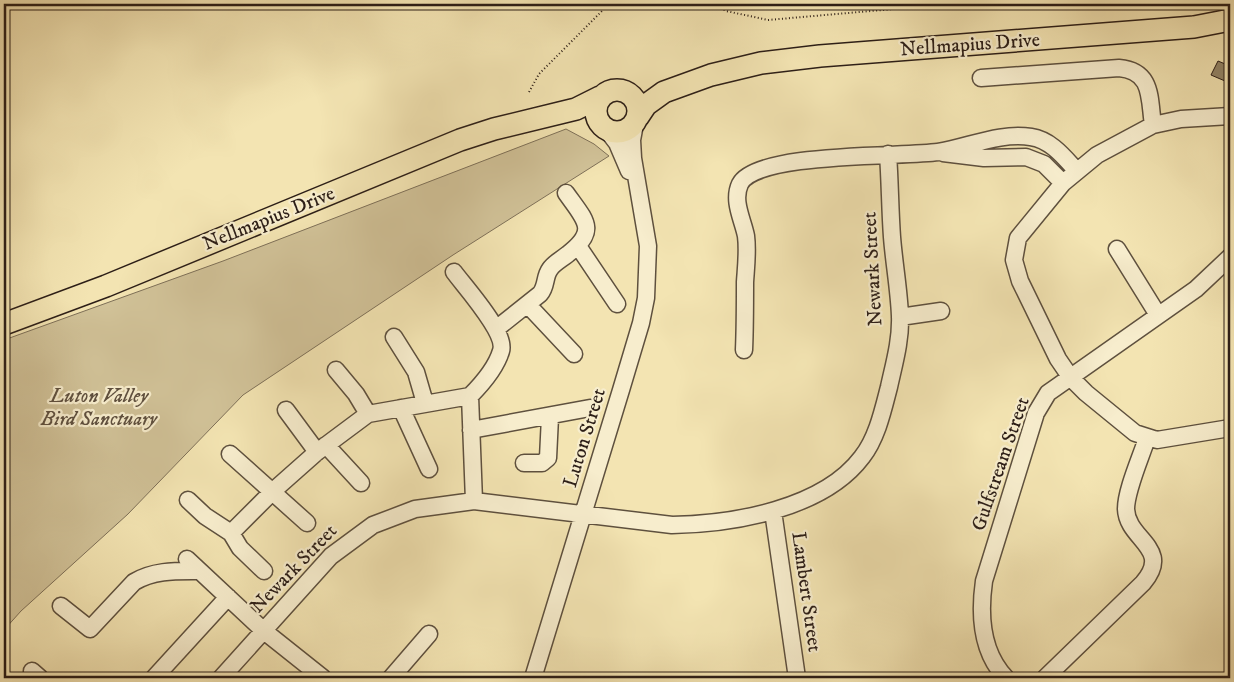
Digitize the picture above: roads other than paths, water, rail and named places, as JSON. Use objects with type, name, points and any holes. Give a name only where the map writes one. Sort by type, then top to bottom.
[{"type":"main road","name":"Nellmapius Drive","points":[[627,91],[711,75],[761,63],[820,56],[1194,27],[1230,20]]},
{"type":"main road","name":"Nellmapius Drive","points":[[636,120],[646,105],[664,92],[711,75]]},
{"type":"main road","points":[[612,89],[627,91],[637,102],[636,120],[622,132],[604,128],[596,112],[600,97],[612,89]]},
{"type":"main road","name":"Nellmapius Drive","points":[[4,324],[106,286],[460,140],[535,118],[576,109],[600,97]]},
{"type":"main road","name":"Nellmapius Drive","points":[[535,118],[574,118],[604,128]]},
{"type":"street","points":[[981,78],[1119,68],[1132,69],[1140,74],[1146,83],[1153,125]]},
{"type":"street","points":[[1230,116],[1181,119],[1153,125],[1111,146],[1076,170],[1063,183],[1018,238],[1014,260],[1020,281],[1054,350],[1071,378],[1086,393],[1135,433],[1158,440],[1230,428]]},
{"type":"street","name":"Luton Street","points":[[533,678],[584,514],[645,306],[648,246],[633,158],[632,140],[636,120]]},
{"type":"street","name":"Luton Street","points":[[604,128],[617,143],[625,160],[640,206]]},
{"type":"street","points":[[939,152],[992,139],[1033,137],[1051,146],[1076,170]]},
{"type":"street","points":[[744,350],[746,237],[737,194],[743,180],[761,169],[784,164],[888,154],[939,152],[984,158],[1026,157],[1044,164],[1063,183]]},
{"type":"street","name":"Newark Street","points":[[221,678],[331,556],[373,525],[415,509],[474,501],[672,525],[717,522],[773,511],[832,484],[851,471],[864,456],[874,436],[896,357],[900,317],[892,237],[888,154]]},
{"type":"street","points":[[496,329],[545,288],[547,275],[552,267],[578,246],[587,234],[586,223],[566,193]]},
{"type":"street","points":[[578,246],[618,304]]},
{"type":"street","points":[[1117,249],[1158,315]]},
{"type":"street","name":"Gulfstream Street","points":[[1006,678],[992,662],[986,647],[981,601],[984,581],[1036,413],[1048,394],[1196,289],[1230,257]]},
{"type":"street","points":[[231,533],[273,491],[322,449],[368,414],[470,396],[486,377],[502,351],[502,342],[496,329],[454,272]]},
{"type":"street","points":[[528,304],[574,354]]},
{"type":"street","points":[[900,317],[941,311]]},
{"type":"street","points":[[394,337],[416,372],[425,403]]},
{"type":"street","points":[[336,370],[356,394],[368,414]]},
{"type":"street","points":[[470,396],[474,501]]},
{"type":"street","points":[[401,408],[429,469]]},
{"type":"street","points":[[471,430],[550,417],[590,408]]},
{"type":"street","points":[[286,410],[322,449],[362,483]]},
{"type":"street","points":[[524,463],[542,463],[548,458],[550,417]]},
{"type":"street","points":[[1044,678],[1143,583],[1153,567],[1153,556],[1128,519],[1126,507],[1147,438]]},
{"type":"street","points":[[230,454],[307,523]]},
{"type":"street","points":[[188,500],[205,516],[231,533],[240,548],[264,571]]},
{"type":"street","name":"Lambert Street","points":[[773,511],[797,678]]},
{"type":"street","points":[[187,559],[264,630],[323,678]]},
{"type":"street","points":[[61,606],[90,629],[134,582],[142,577],[166,571],[199,571]]},
{"type":"street","points":[[154,678],[228,597]]},
{"type":"street","points":[[391,678],[429,634]]},
{"type":"park label","name":"Luton Valley Bird Sanctuary","points":[[99,408]]}]
